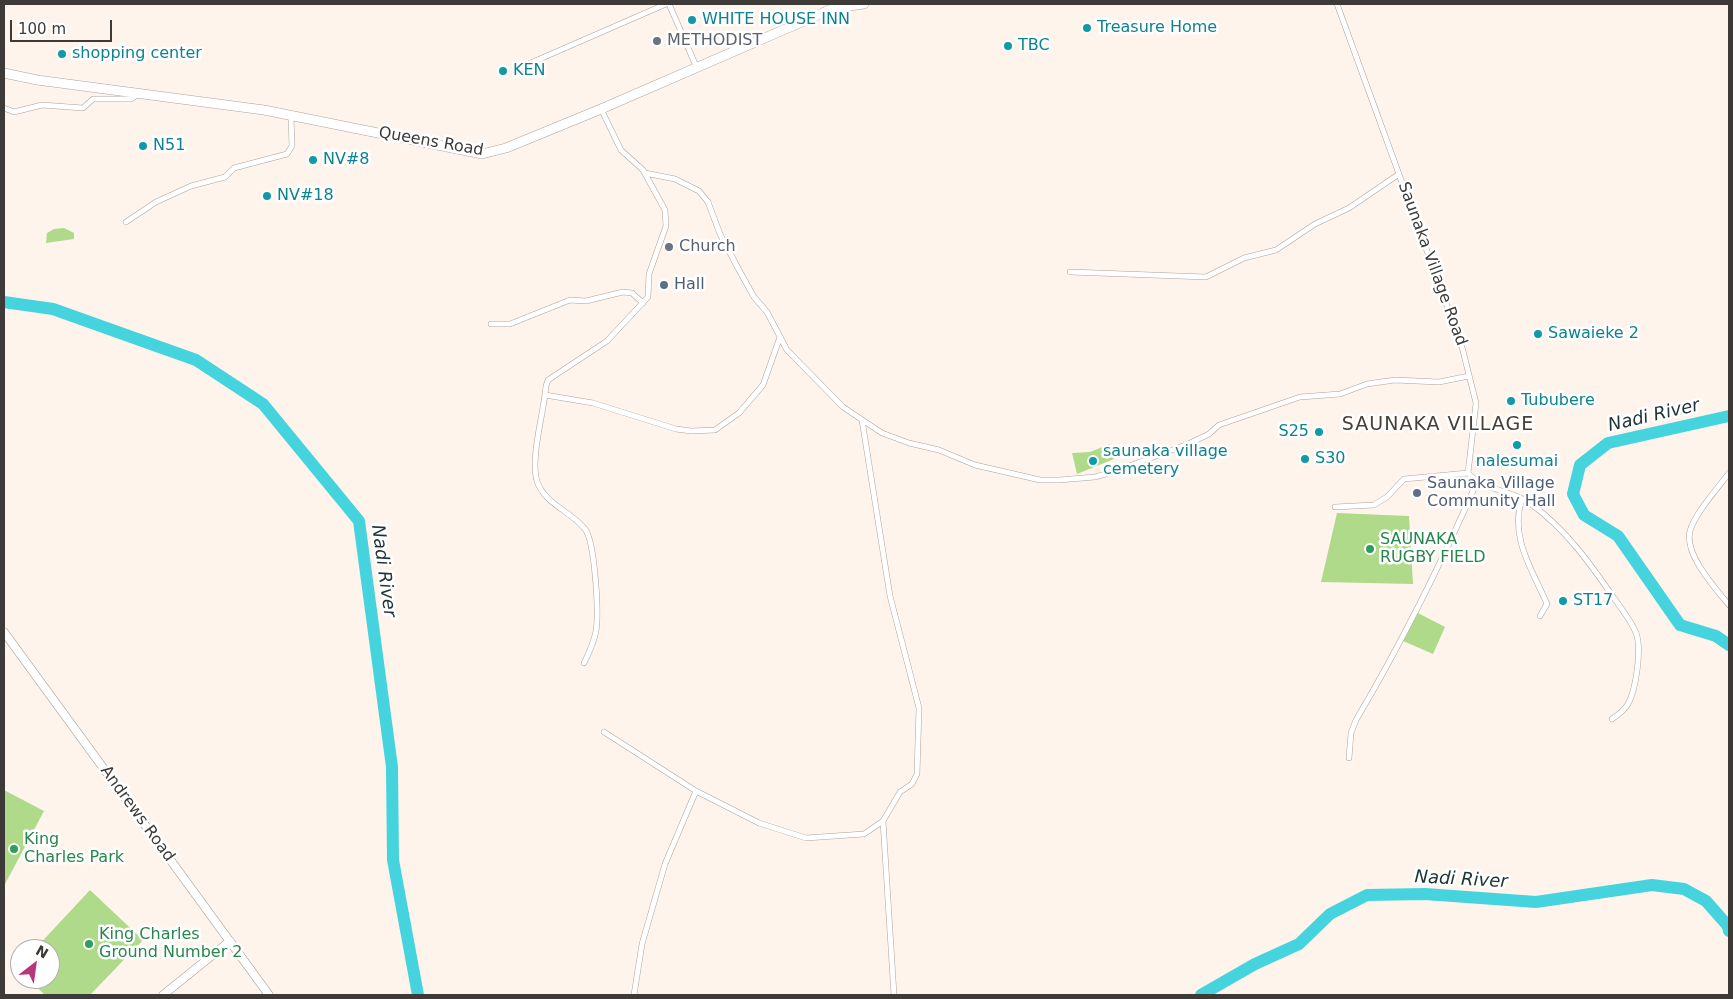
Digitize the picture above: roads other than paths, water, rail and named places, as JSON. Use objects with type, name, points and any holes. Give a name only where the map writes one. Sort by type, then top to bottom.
[{"type":"main road","name":"Queens Road","points":[[4,73],[37,80],[141,93],[291,116],[482,154],[506,148],[601,109],[696,66],[834,8],[864,4]]},
{"type":"main road","name":"Andrews Road","points":[[4,632],[269,995]]},
{"type":"main road","points":[[163,995],[230,941]]},
{"type":"street","points":[[526,65],[667,4],[696,66]]},
{"type":"street","name":"Saunaka Village Road","points":[[1336,4],[1462,347],[1476,403],[1468,473]]},
{"type":"street","points":[[4,108],[14,112],[42,105],[83,108],[93,99],[131,99],[141,93]]},
{"type":"street","points":[[584,663],[594,641],[597,622],[591,543],[582,525],[546,497],[536,480],[535,463],[545,395],[548,380],[607,341],[648,297],[650,274],[667,218],[662,201],[646,173],[621,150],[601,109]]},
{"type":"street","points":[[126,222],[165,198],[203,182],[225,177],[234,168],[286,154],[292,146],[291,116]]},
{"type":"street","points":[[646,173],[675,179],[699,191],[704,197],[738,270],[787,350],[843,407],[882,433],[939,450],[975,466],[1040,480],[1095,477],[1188,444],[1209,434],[1219,425],[1300,397],[1340,394],[1367,384],[1396,380],[1439,382],[1469,376]]},
{"type":"street","points":[[1070,272],[1206,277],[1244,258],[1276,250],[1315,224],[1350,208],[1399,174]]},
{"type":"street","points":[[491,324],[510,324],[570,300],[586,301],[623,292],[632,293],[643,303]]},
{"type":"street","points":[[545,395],[593,403],[676,429],[691,431],[715,430],[739,413],[763,384],[780,337]]},
{"type":"street","points":[[604,732],[696,791],[759,823],[806,838],[864,834],[883,821],[900,792],[912,784],[917,774],[918,708],[890,596],[862,420]]},
{"type":"street","points":[[1335,507],[1374,505],[1387,497],[1397,484],[1404,479],[1468,473],[1477,482],[1522,499],[1548,518],[1598,575],[1636,632],[1639,644],[1638,661],[1632,694],[1626,708],[1612,719]]},
{"type":"street","points":[[1729,473],[1696,518],[1690,530],[1689,541],[1693,554],[1712,584],[1729,605]]},
{"type":"street","points":[[1349,758],[1351,733],[1356,720],[1413,615],[1477,482]]},
{"type":"street","points":[[1522,499],[1519,512],[1519,533],[1528,564],[1547,604],[1540,616]]},
{"type":"street","points":[[634,995],[642,944],[665,864],[696,791]]},
{"type":"street","points":[[883,821],[894,995]]},
{"type":"waterway","name":"Nadi River","points":[[4,302],[53,309],[196,360],[263,404],[359,521],[392,767],[393,860],[418,995]]},
{"type":"waterway","name":"Nadi River","points":[[1729,416],[1608,443],[1580,465],[1573,494],[1584,515],[1618,536],[1680,625],[1716,636],[1729,645]]},
{"type":"waterway","name":"Nadi River","points":[[1201,995],[1255,964],[1299,944],[1330,914],[1367,895],[1425,894],[1536,902],[1652,885],[1684,889],[1706,901],[1728,926],[1729,931]]},
{"type":"place","name":"WHITE HOUSE INN","points":[[692,20]]},
{"type":"place","name":"Treasure Home","points":[[1087,28]]},
{"type":"place","name":"METHODIST","points":[[657,41]]},
{"type":"place","name":"TBC","points":[[1008,46]]},
{"type":"place","name":"shopping center","points":[[62,54]]},
{"type":"place","name":"KEN","points":[[503,71]]},
{"type":"place","name":"N51","points":[[143,146]]},
{"type":"place","name":"NV#8","points":[[313,160]]},
{"type":"place","name":"NV#18","points":[[267,196]]},
{"type":"place","name":"Church","points":[[669,247]]},
{"type":"place","name":"Hall","points":[[664,285]]},
{"type":"place","name":"Sawaieke 2","points":[[1538,334]]},
{"type":"place","name":"Tububere","points":[[1511,401]]},
{"type":"place","name":"S25","points":[[1319,432]]},
{"type":"place","name":"nalesumai","points":[[1517,445]]},
{"type":"place","name":"S30","points":[[1305,459]]},
{"type":"place","name":"saunaka village cemetery","points":[[1093,461]]},
{"type":"place","name":"Saunaka Village Community Hall","points":[[1417,493]]},
{"type":"place","name":"SAUNAKA RUGBY FIELD","points":[[1370,549]]},
{"type":"place","name":"ST17","points":[[1563,601]]},
{"type":"place","name":"King Charles Park","points":[[14,849]]},
{"type":"place","name":"King Charles Ground Number 2","points":[[89,944]]},
{"type":"district","name":"SAUNAKA VILLAGE","points":[[1438,425]]}]
